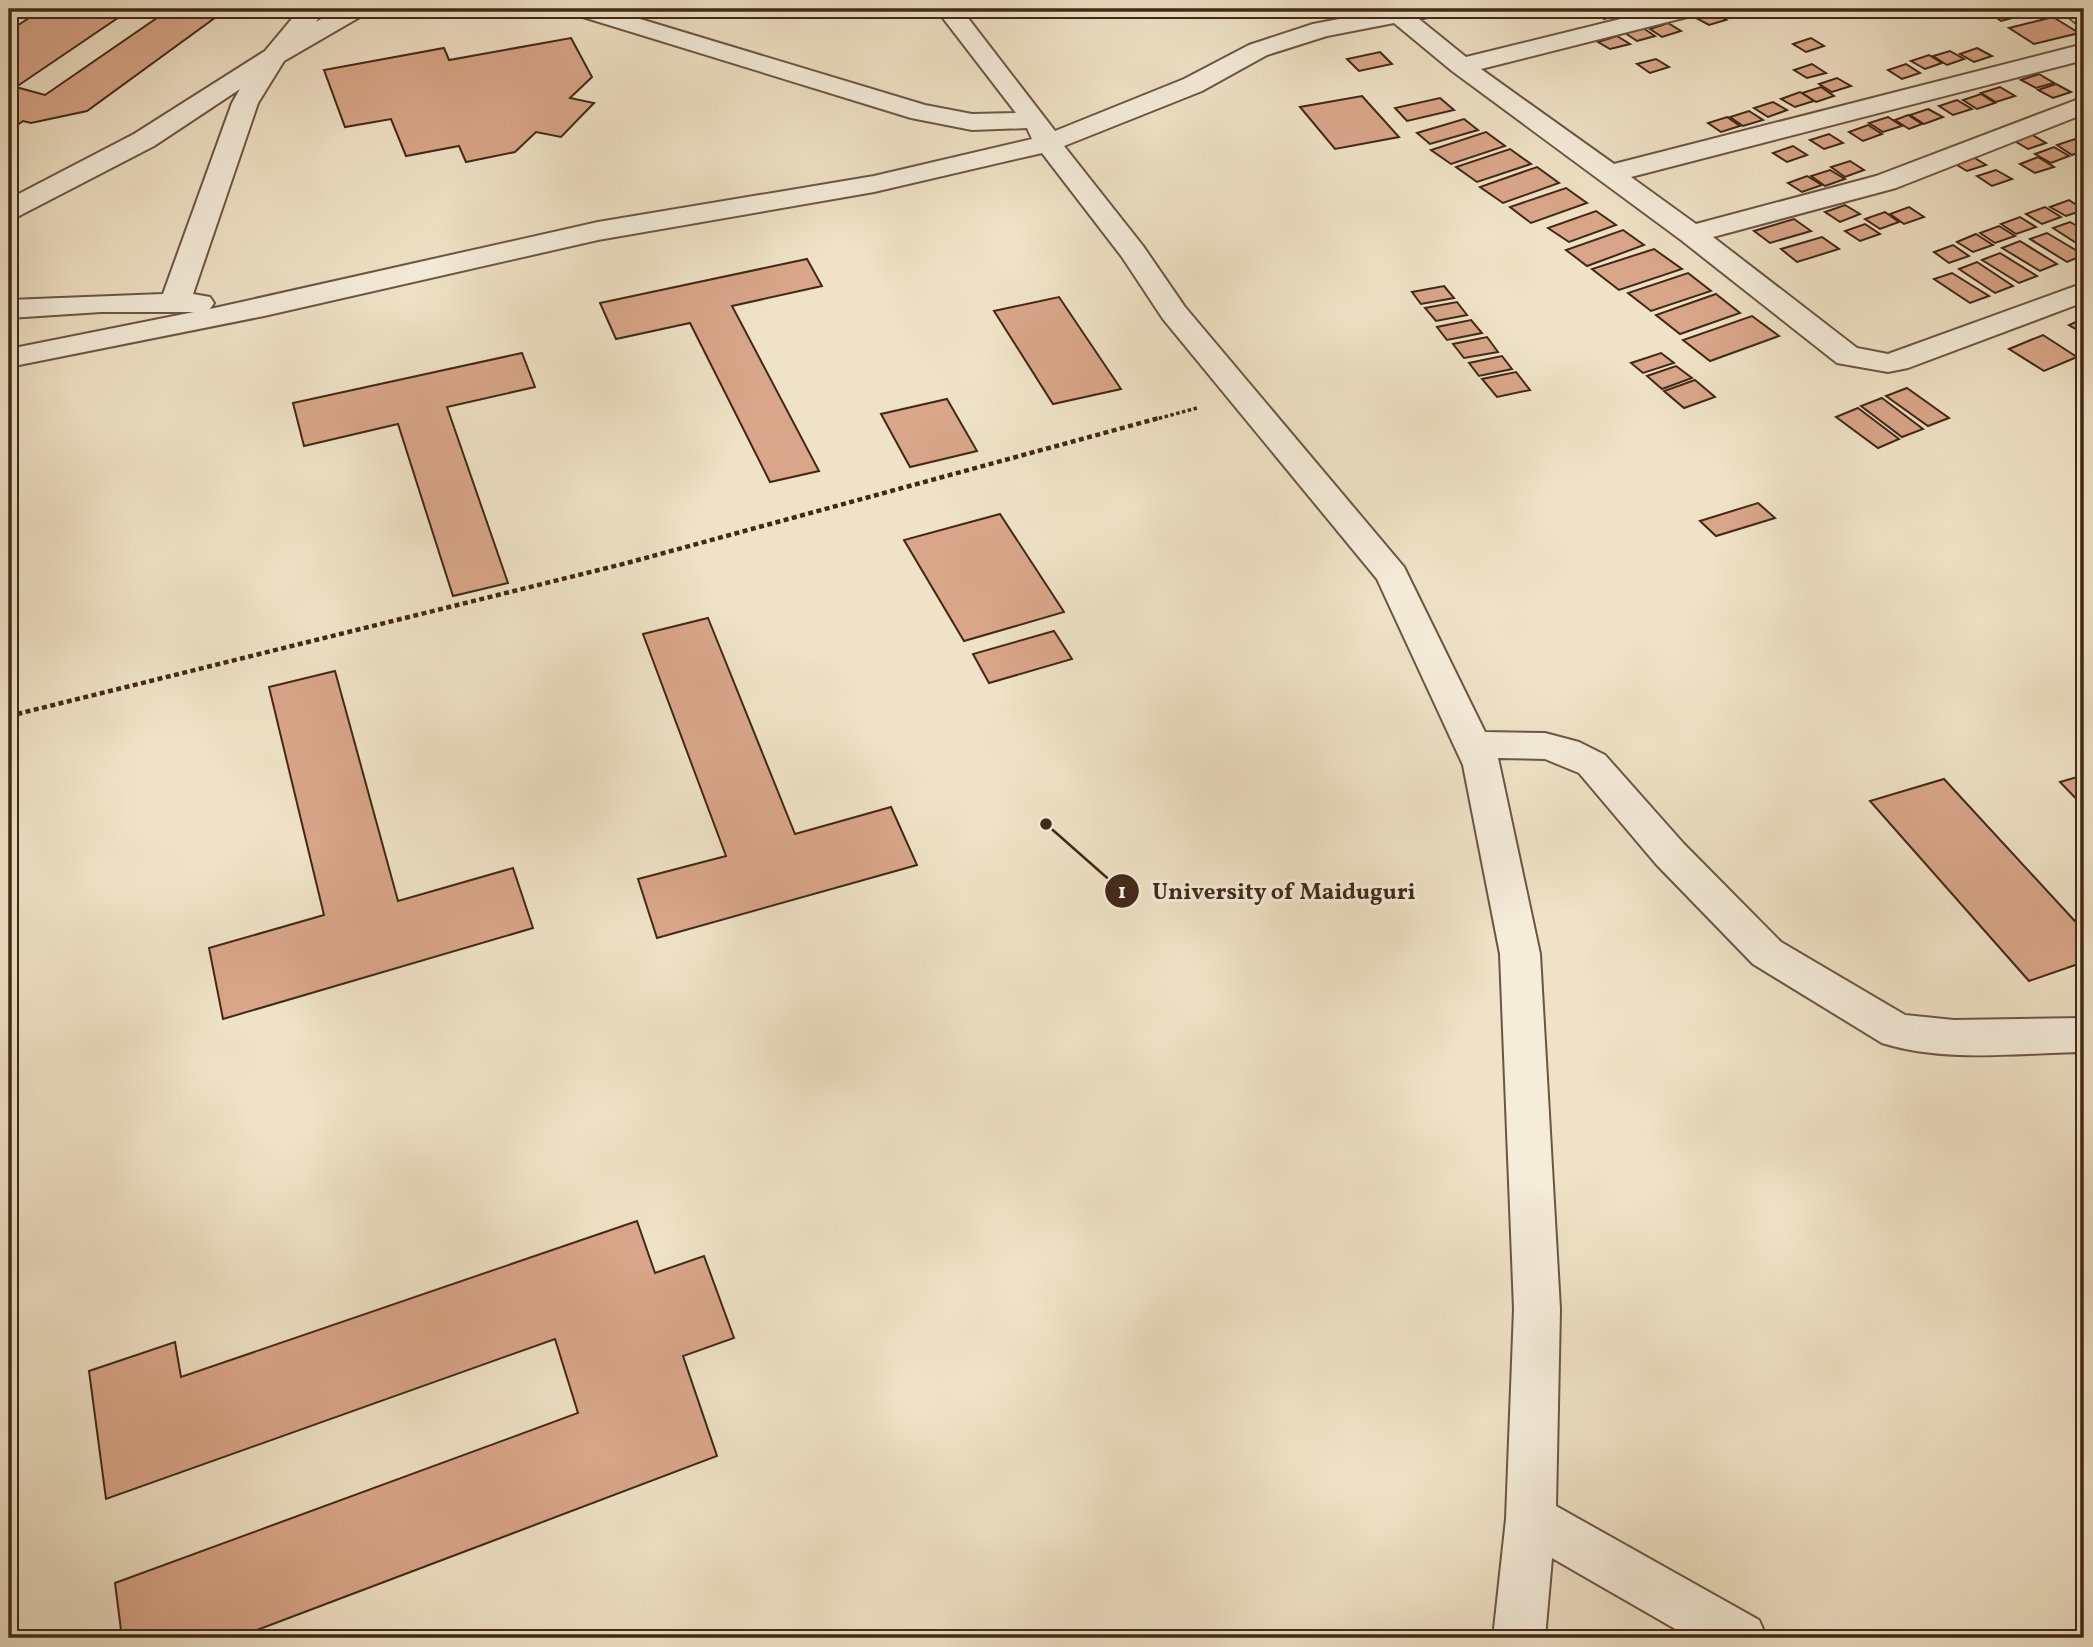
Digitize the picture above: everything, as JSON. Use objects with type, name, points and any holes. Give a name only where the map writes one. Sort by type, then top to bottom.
[{"type":"street","points":[[175,302],[245,103],[274,56],[313,9]]},
{"type":"street","points":[[9,211],[144,140],[274,56],[356,9]]},
{"type":"street","points":[[582,9],[920,112],[1042,132]]},
{"type":"street","points":[[948,9],[1133,252],[1174,313],[1392,575],[1482,765],[1520,954],[1537,1309],[1531,1519],[1518,1638]]},
{"type":"street","points":[[9,358],[264,307],[598,232],[874,184],[1193,85],[1258,50],[1322,29],[1431,9]]},
{"type":"street","points":[[1461,66],[1690,9]]},
{"type":"street","points":[[2071,9],[2084,17]]},
{"type":"street","points":[[1400,16],[1461,66],[1691,234],[1848,356],[1888,363],[1908,359],[2084,292]]},
{"type":"street","points":[[1609,174],[2084,52]]},
{"type":"street","points":[[1691,234],[1886,182],[2084,105]]},
{"type":"street","points":[[9,309],[101,303],[175,302],[264,307]]},
{"type":"street","points":[[1473,746],[1545,746],[1566,751],[1592,764],[1670,854],[1767,953],[1897,1031],[1954,1037],[2084,1035]]},
{"type":"street","points":[[1531,1519],[1741,1638]]},
{"type":"path","points":[[9,716],[627,563],[1245,396]]},
{"type":"building","points":[[43,9],[131,9],[16,87],[45,95],[170,9],[227,9],[87,111],[31,123],[23,121],[9,131],[9,31]]},
{"type":"building","points":[[1615,9],[1623,14],[1604,19],[1592,11]]},
{"type":"building","points":[[1737,9],[1744,13],[1726,19],[1714,11]]},
{"type":"building","points":[[1985,10],[2039,11],[2001,21]]},
{"type":"building","points":[[1714,12],[1726,20],[1709,25],[1696,18]]},
{"type":"building","points":[[2053,17],[2079,33],[2034,44],[2009,28]]},
{"type":"building","points":[[1668,23],[1681,31],[1662,37],[1650,29]]},
{"type":"building","points":[[1643,28],[1655,36],[1637,41],[1625,33]]},
{"type":"building","points":[[1617,36],[1630,44],[1610,49],[1598,42]]},
{"type":"building","points":[[571,38],[592,77],[570,98],[594,103],[561,137],[536,132],[515,152],[466,162],[459,146],[406,156],[391,119],[345,127],[324,70],[444,48],[449,60]]},
{"type":"building","points":[[1811,38],[1824,46],[1806,52],[1793,44]]},
{"type":"building","points":[[1977,48],[1992,56],[1974,62],[1960,54]]},
{"type":"building","points":[[1950,51],[1964,59],[1947,65],[1933,56]]},
{"type":"building","points":[[1380,52],[1392,64],[1359,71],[1347,59]]},
{"type":"building","points":[[1929,55],[1942,63],[1925,69],[1911,61]]},
{"type":"building","points":[[1656,59],[1669,67],[1650,73],[1637,64]]},
{"type":"building","points":[[1812,64],[1826,73],[1807,78],[1794,70]]},
{"type":"building","points":[[1906,64],[1920,73],[1902,79],[1888,70]]},
{"type":"building","points":[[2039,74],[2054,83],[2036,88],[2021,80]]},
{"type":"building","points":[[1837,78],[1851,86],[1832,92],[1819,84]]},
{"type":"building","points":[[2056,84],[2071,92],[2053,98],[2038,90]]},
{"type":"building","points":[[1821,87],[1834,96],[1816,102],[1802,93]]},
{"type":"building","points":[[2000,87],[2015,96],[1996,102],[1981,93]]},
{"type":"building","points":[[1800,92],[1814,101],[1795,107],[1781,99]]},
{"type":"building","points":[[1981,94],[1995,103],[1977,109],[1963,100]]},
{"type":"building","points":[[1362,96],[1399,137],[1335,149],[1300,107]]},
{"type":"building","points":[[1440,98],[1454,110],[1407,121],[1395,108]]},
{"type":"building","points":[[1957,100],[1972,109],[1953,115],[1939,106]]},
{"type":"building","points":[[1773,102],[1787,110],[1768,117],[1754,108]]},
{"type":"building","points":[[1928,109],[1943,117],[1924,124],[1910,115]]},
{"type":"building","points":[[1749,111],[1763,120],[1743,126],[1730,117]]},
{"type":"building","points":[[1908,115],[1922,124],[1909,129],[1895,120]]},
{"type":"building","points":[[1727,117],[1740,126],[1721,132],[1708,123]]},
{"type":"building","points":[[1888,117],[1902,126],[1883,132],[1869,123]]},
{"type":"building","points":[[1464,119],[1478,130],[1430,144],[1417,133]]},
{"type":"building","points":[[1868,125],[1882,134],[1863,141],[1849,132]]},
{"type":"building","points":[[1486,132],[1505,146],[1451,164],[1431,150]]},
{"type":"building","points":[[1829,134],[1843,143],[1824,149],[1810,140]]},
{"type":"building","points":[[2031,134],[2046,143],[2028,149],[2013,140]]},
{"type":"building","points":[[2075,139],[2084,145],[2084,150],[2072,155],[2057,145]]},
{"type":"building","points":[[1793,146],[1807,155],[1787,162],[1773,153]]},
{"type":"building","points":[[2054,147],[2069,156],[2051,163],[2035,154]]},
{"type":"building","points":[[1510,149],[1531,164],[1477,182],[1456,167]]},
{"type":"building","points":[[1970,155],[1986,165],[1967,171],[1952,162]]},
{"type":"building","points":[[2038,157],[2054,167],[2035,173],[2020,164]]},
{"type":"building","points":[[1850,161],[1864,170],[1845,177],[1831,167]]},
{"type":"building","points":[[1537,167],[1559,183],[1503,203],[1480,187]]},
{"type":"building","points":[[1830,170],[1845,179],[1825,186],[1811,176]]},
{"type":"building","points":[[1996,170],[2012,179],[1992,186],[1977,176]]},
{"type":"building","points":[[1807,176],[1822,185],[1802,192],[1788,183]]},
{"type":"building","points":[[1566,188],[1587,203],[1531,223],[1510,207]]},
{"type":"building","points":[[2069,200],[2084,210],[2066,216],[2050,207]]},
{"type":"building","points":[[1845,205],[1860,214],[1840,222],[1825,212]]},
{"type":"building","points":[[1909,207],[1924,217],[1904,224],[1890,214]]},
{"type":"building","points":[[2045,207],[2061,217],[2042,224],[2026,214]]},
{"type":"building","points":[[1596,211],[1616,225],[1569,242],[1548,228]]},
{"type":"building","points":[[1885,212],[1899,222],[1880,229],[1865,219]]},
{"type":"building","points":[[2020,217],[2036,227],[2016,234],[2001,224]]},
{"type":"building","points":[[1794,219],[1811,231],[1770,243],[1754,231]]},
{"type":"building","points":[[2070,222],[2084,230],[2084,248],[2053,228]]},
{"type":"building","points":[[1865,224],[1880,234],[1860,241],[1845,231]]},
{"type":"building","points":[[1999,226],[2015,236],[1995,243],[1980,233]]},
{"type":"building","points":[[1623,230],[1644,245],[1587,266],[1566,250]]},
{"type":"building","points":[[2047,233],[2084,255],[2067,262],[2030,239]]},
{"type":"building","points":[[1976,234],[1993,245],[1973,252],[1957,242]]},
{"type":"building","points":[[1822,237],[1839,249],[1797,262],[1781,249]]},
{"type":"building","points":[[2020,241],[2057,264],[2040,271],[2002,248]]},
{"type":"building","points":[[1953,245],[1969,256],[1949,263],[1934,252]]},
{"type":"building","points":[[1654,249],[1682,269],[1619,290],[1592,269]]},
{"type":"building","points":[[2000,253],[2037,276],[2019,283],[1982,260]]},
{"type":"building","points":[[807,259],[822,286],[732,306],[819,471],[770,482],[690,323],[616,339],[600,303]]},
{"type":"building","points":[[1977,262],[2013,286],[1995,293],[1959,269]]},
{"type":"building","points":[[1688,273],[1711,291],[1651,311],[1628,293]]},
{"type":"building","points":[[1952,273],[1989,296],[1970,303],[1934,279]]},
{"type":"building","points":[[1444,286],[1454,298],[1421,304],[1412,292]]},
{"type":"building","points":[[1716,294],[1740,313],[1680,334],[1656,315]]},
{"type":"building","points":[[1059,297],[1121,389],[1053,404],[994,311]]},
{"type":"building","points":[[1457,302],[1467,315],[1436,321],[1425,308]]},
{"type":"building","points":[[1752,316],[1779,336],[1710,361],[1683,340]]},
{"type":"building","points":[[2084,318],[2084,334],[2069,325]]},
{"type":"building","points":[[1471,320],[1482,333],[1447,340],[1437,327]]},
{"type":"building","points":[[2043,335],[2077,357],[2044,371],[2009,349]]},
{"type":"building","points":[[1487,337],[1498,352],[1464,358],[1453,344]]},
{"type":"building","points":[[522,353],[535,387],[447,407],[508,583],[453,596],[398,424],[304,446],[293,403]]},
{"type":"building","points":[[1661,353],[1674,363],[1643,373],[1631,363]]},
{"type":"building","points":[[1502,356],[1512,369],[1479,376],[1469,363]]},
{"type":"building","points":[[1676,366],[1692,378],[1662,389],[1647,376]]},
{"type":"building","points":[[1516,372],[1530,390],[1497,397],[1482,379]]},
{"type":"building","points":[[1695,380],[1715,397],[1684,408],[1664,391]]},
{"type":"building","points":[[1907,388],[1949,418],[1928,426],[1886,396]]},
{"type":"building","points":[[1882,398],[1923,429],[1902,437],[1861,406]]},
{"type":"building","points":[[947,399],[977,451],[910,467],[881,414]]},
{"type":"building","points":[[1858,408],[1899,439],[1878,448],[1836,417]]},
{"type":"building","points":[[1758,503],[1775,518],[1716,536],[1700,521]]},
{"type":"building","points":[[1000,514],[1064,612],[964,641],[904,540]]},
{"type":"building","points":[[708,618],[795,834],[891,807],[917,865],[657,938],[638,879],[726,856],[643,634]]},
{"type":"building","points":[[1054,631],[1072,659],[989,683],[973,654]]},
{"type":"building","points":[[335,671],[398,901],[513,868],[533,928],[223,1019],[209,948],[324,915],[269,687]]},
{"type":"building","points":[[2084,775],[2084,807],[2060,782]]},
{"type":"building","points":[[1944,779],[2084,931],[2084,962],[2029,981],[1870,801]]},
{"type":"building","points":[[637,1221],[655,1273],[704,1256],[734,1338],[683,1356],[717,1456],[236,1638],[122,1638],[115,1583],[578,1413],[555,1339],[106,1499],[89,1371],[175,1342],[181,1377]]},
{"type":"place","name":"University of Maiduguri","points":[[1046,824]]}]
